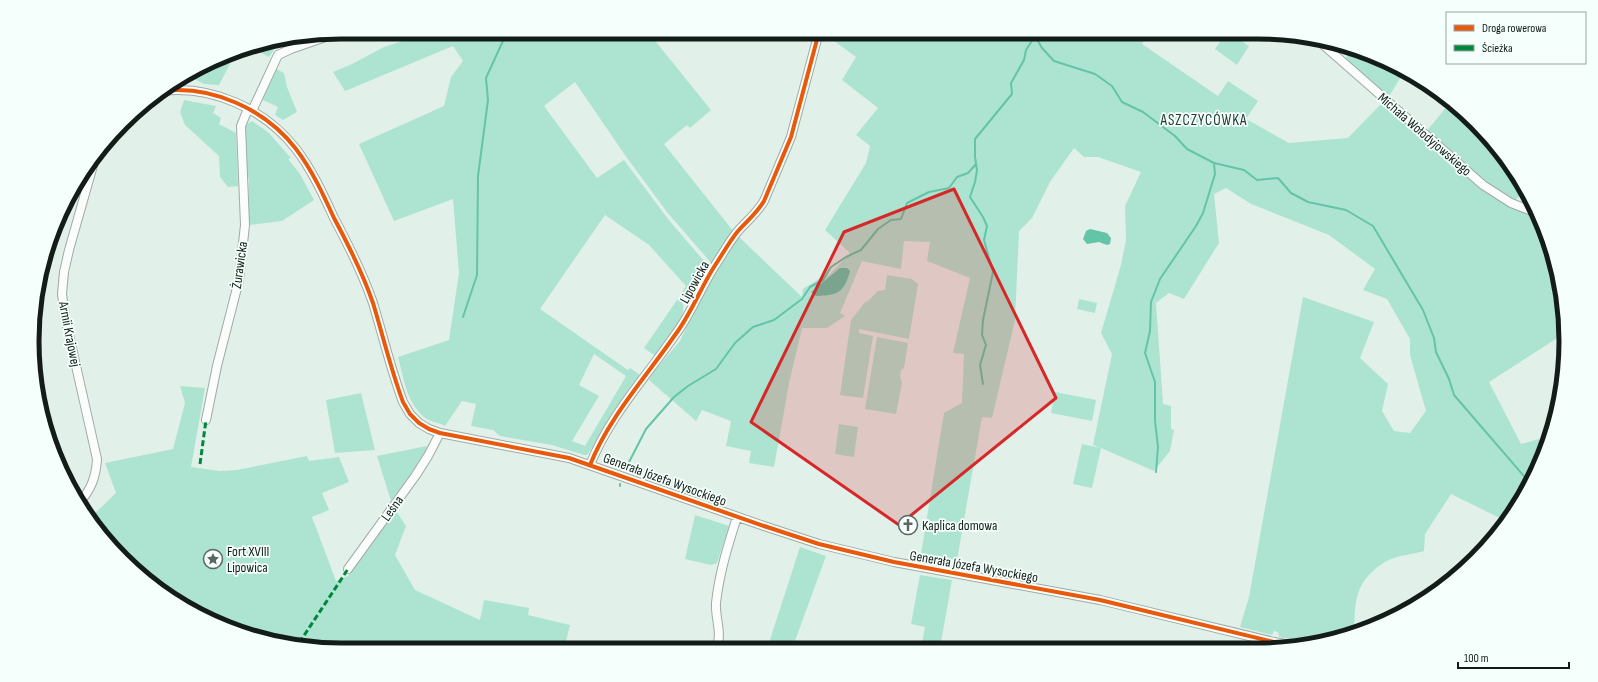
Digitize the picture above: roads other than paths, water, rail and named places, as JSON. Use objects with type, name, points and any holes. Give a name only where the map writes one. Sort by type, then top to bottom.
[{"type":"street","name":"Lipowicka","points":[[590,464],[594,454],[611,426],[646,374],[686,320],[714,268],[738,232],[760,208],[764,201],[791,136],[818,39]]},
{"type":"street","name":"Żurawicka","points":[[206,420],[217,366],[239,280],[244,225],[241,126],[278,55],[315,41]]},
{"type":"street","name":"Michała Wołodyjowskiego","points":[[1326,47],[1483,185],[1511,203],[1529,210]]},
{"type":"street","name":"Generała Józefa Wysockiego","points":[[172,91],[188,91],[209,94],[233,101],[268,122],[284,135],[295,148],[312,174],[363,278],[374,308],[403,402],[410,414],[418,423],[429,429],[440,433],[546,453],[590,464],[737,517],[819,544],[924,568],[1100,600],[1275,642]]},
{"type":"street","name":"Armii Krajowej","points":[[83,498],[94,480],[97,459],[65,317],[62,284],[69,250],[91,171]]},
{"type":"street","name":"Leśna","points":[[348,569],[416,476],[440,433]]},
{"type":"street","points":[[717,643],[719,636],[716,603],[721,573],[737,517]]},
{"type":"waterway","points":[[463,317],[477,275],[478,176],[488,100],[486,78],[504,39]]},
{"type":"waterway","points":[[983,384],[980,365],[986,345],[982,335],[983,320],[993,272],[984,240],[987,226],[970,197],[977,170],[975,139],[1012,94],[1011,83],[1024,60],[1026,50],[1033,39]]},
{"type":"waterway","points":[[1037,39],[1042,48],[1054,61],[1095,74],[1112,86],[1122,102],[1143,112],[1175,136],[1187,149],[1214,163],[1244,170],[1257,180],[1278,178],[1291,193],[1308,202],[1346,210],[1373,226],[1423,310],[1434,338],[1436,352],[1449,379],[1454,395],[1526,479]]},
{"type":"waterway","points":[[1156,472],[1158,447],[1155,421],[1155,382],[1145,353],[1150,331],[1151,302],[1160,279],[1196,226],[1203,213],[1215,174],[1214,163]]},
{"type":"waterway","points":[[627,466],[646,429],[674,397],[688,386],[716,369],[735,343],[753,327],[774,320],[802,299],[810,287],[823,280],[831,267],[846,257],[861,250],[878,229],[891,220],[901,219],[907,203],[929,192],[949,188],[957,177],[968,173],[976,164]]},
{"type":"place","name":"Kaplica domowa","points":[[908,525]]},
{"type":"place","name":"Fort XVIII Lipowica","points":[[213,559]]},
{"type":"district","name":"ASZCZYCÓWKA","points":[[1204,120]]}]
